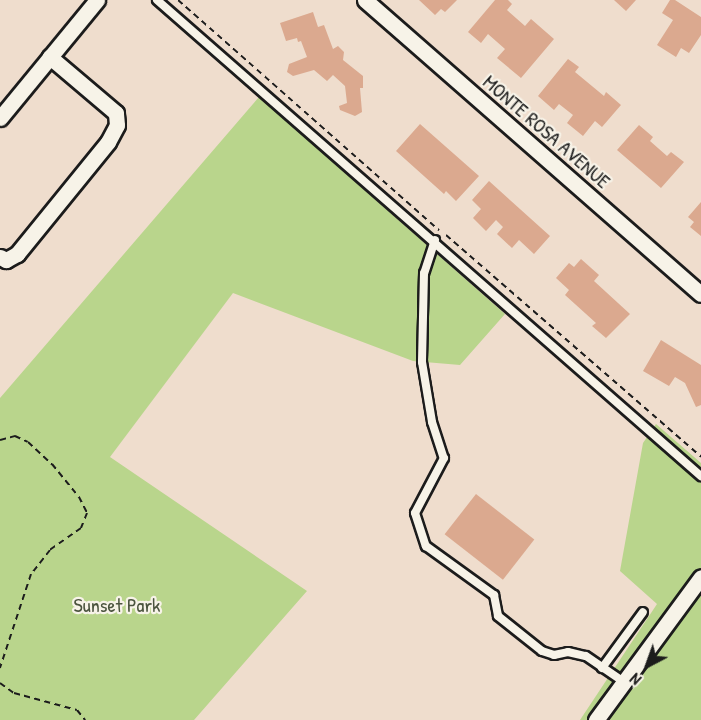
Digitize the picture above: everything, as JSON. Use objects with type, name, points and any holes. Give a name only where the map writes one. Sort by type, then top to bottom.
[{"type":"street","points":[[0,118],[97,0]]},
{"type":"street","name":"MONTE ROSA AVENUE","points":[[365,0],[701,294]]},
{"type":"street","points":[[0,257],[6,260],[16,254],[108,142],[117,125],[116,113],[50,57]]},
{"type":"street","points":[[596,720],[701,577]]},
{"type":"lane","points":[[157,0],[435,240],[701,476]]},
{"type":"lane","points":[[435,240],[424,273],[422,362],[432,422],[444,458],[415,513],[426,546],[494,595],[498,616],[542,651],[554,655],[568,652],[586,656],[624,682]]},
{"type":"lane","points":[[602,668],[643,612]]},
{"type":"path","points":[[0,440],[15,436],[28,442],[59,472],[79,497],[87,513],[81,528],[50,550],[31,574],[18,606],[9,646],[0,668]]},
{"type":"path","points":[[0,683],[14,693],[76,710],[85,720]]},
{"type":"green space","name":"Sunset Park","points":[[259,97],[505,314],[460,365],[413,361],[233,293],[110,457],[307,591],[194,720],[0,720],[0,398]]},
{"type":"green space","points":[[656,424],[701,463],[701,720],[580,720],[657,604],[620,571],[643,443]]},
{"type":"building","points":[[419,0],[457,0],[445,12],[441,9],[435,15]]},
{"type":"building","points":[[495,0],[508,0],[512,4],[507,10],[525,26],[531,19],[554,39],[521,78],[497,58],[505,49],[488,34],[481,43],[468,32]]},
{"type":"building","points":[[614,0],[636,0],[626,11]]},
{"type":"building","points":[[670,0],[675,0],[701,17],[701,35],[689,53],[681,48],[676,57],[657,45],[673,20],[662,13]]},
{"type":"building","points":[[313,12],[318,27],[324,25],[333,49],[338,46],[344,52],[343,60],[363,76],[363,88],[360,88],[362,112],[355,116],[340,110],[339,106],[347,103],[345,86],[333,75],[327,81],[314,70],[293,76],[287,72],[289,64],[307,57],[301,41],[298,42],[297,38],[286,41],[280,23]]},
{"type":"building","points":[[568,59],[579,67],[575,72],[604,96],[606,92],[621,105],[602,127],[595,121],[583,136],[567,123],[573,115],[559,104],[554,110],[538,96]]},
{"type":"building","points":[[420,124],[479,176],[456,201],[446,191],[444,194],[396,151]]},
{"type":"building","points":[[639,125],[653,137],[650,141],[667,156],[671,152],[684,162],[661,188],[617,150]]},
{"type":"building","points":[[489,181],[550,236],[534,254],[519,240],[512,248],[497,234],[503,227],[496,220],[486,231],[473,218],[481,209],[472,200]]},
{"type":"building","points":[[701,202],[701,236],[690,227],[694,222],[688,217]]},
{"type":"building","points":[[581,259],[599,275],[594,281],[630,314],[606,338],[592,326],[596,323],[565,295],[569,290],[556,278],[569,263],[574,267]]},
{"type":"building","points":[[661,340],[701,365],[701,405],[696,407],[685,383],[675,377],[669,386],[643,371]]},
{"type":"building","points":[[476,494],[534,540],[503,580],[445,534]]}]
